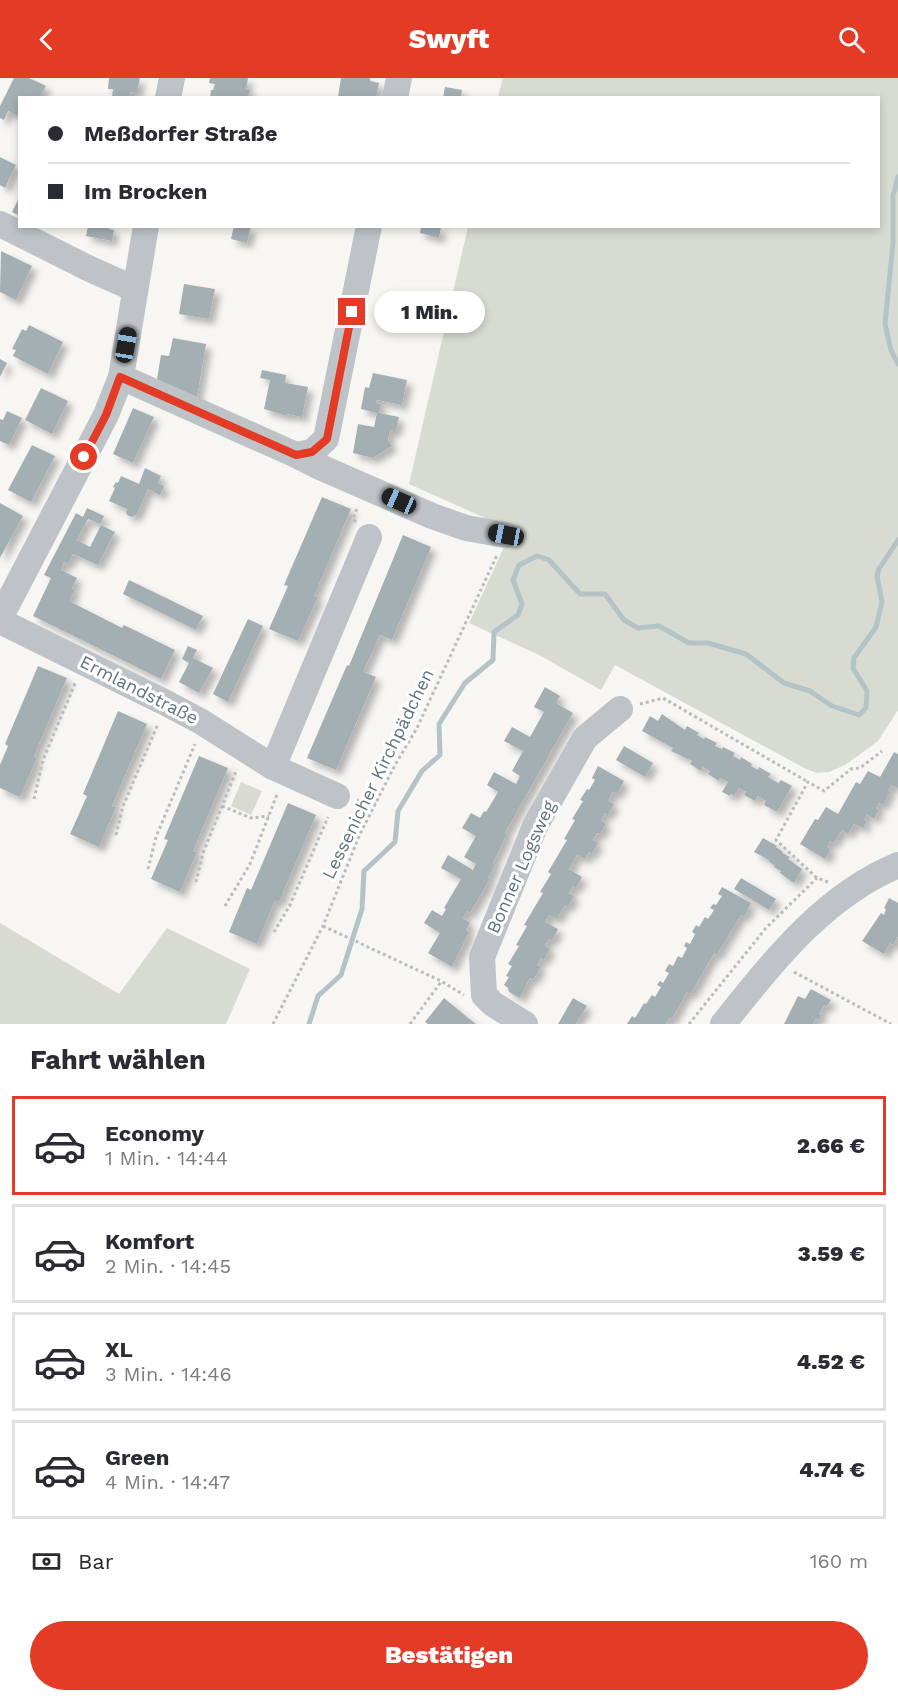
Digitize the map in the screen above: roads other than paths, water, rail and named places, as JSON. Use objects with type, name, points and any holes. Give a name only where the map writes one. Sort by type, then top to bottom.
[{"type":"street","points":[[168,96],[172,78]]},
{"type":"street","points":[[395,96],[399,78]]},
{"type":"street","points":[[0,224],[135,290]]},
{"type":"street","points":[[0,620],[106,415],[120,377],[146,228]]},
{"type":"street","points":[[296,455],[312,452],[327,439],[369,228]]},
{"type":"street","points":[[120,377],[432,516],[466,528],[506,535]]},
{"type":"street","points":[[276,779],[369,537]]},
{"type":"street","name":"Ermlandstraße","points":[[0,620],[200,721],[276,779],[337,796]]},
{"type":"street","name":"Bonner Logsweg","points":[[525,1024],[493,1004],[484,995],[482,957],[536,824],[585,738],[620,709]]},
{"type":"street","points":[[723,1024],[774,962],[812,922],[840,897],[877,874],[898,865]]},
{"type":"waterway","points":[[898,177],[893,196],[893,243],[885,324],[891,350],[898,364]]},
{"type":"waterway","points":[[309,1024],[318,996],[341,975],[362,909],[364,871],[395,842],[398,811],[422,771],[440,755],[439,724],[465,683],[493,660],[494,632],[518,615],[522,604],[513,580],[519,565],[537,556],[549,560],[580,594],[605,594],[624,620],[638,628],[659,626],[689,643],[708,643],[746,654],[784,683],[810,691],[832,706],[859,715],[866,708],[867,691],[853,668],[854,658],[876,627],[882,602],[877,576],[898,540]]}]
